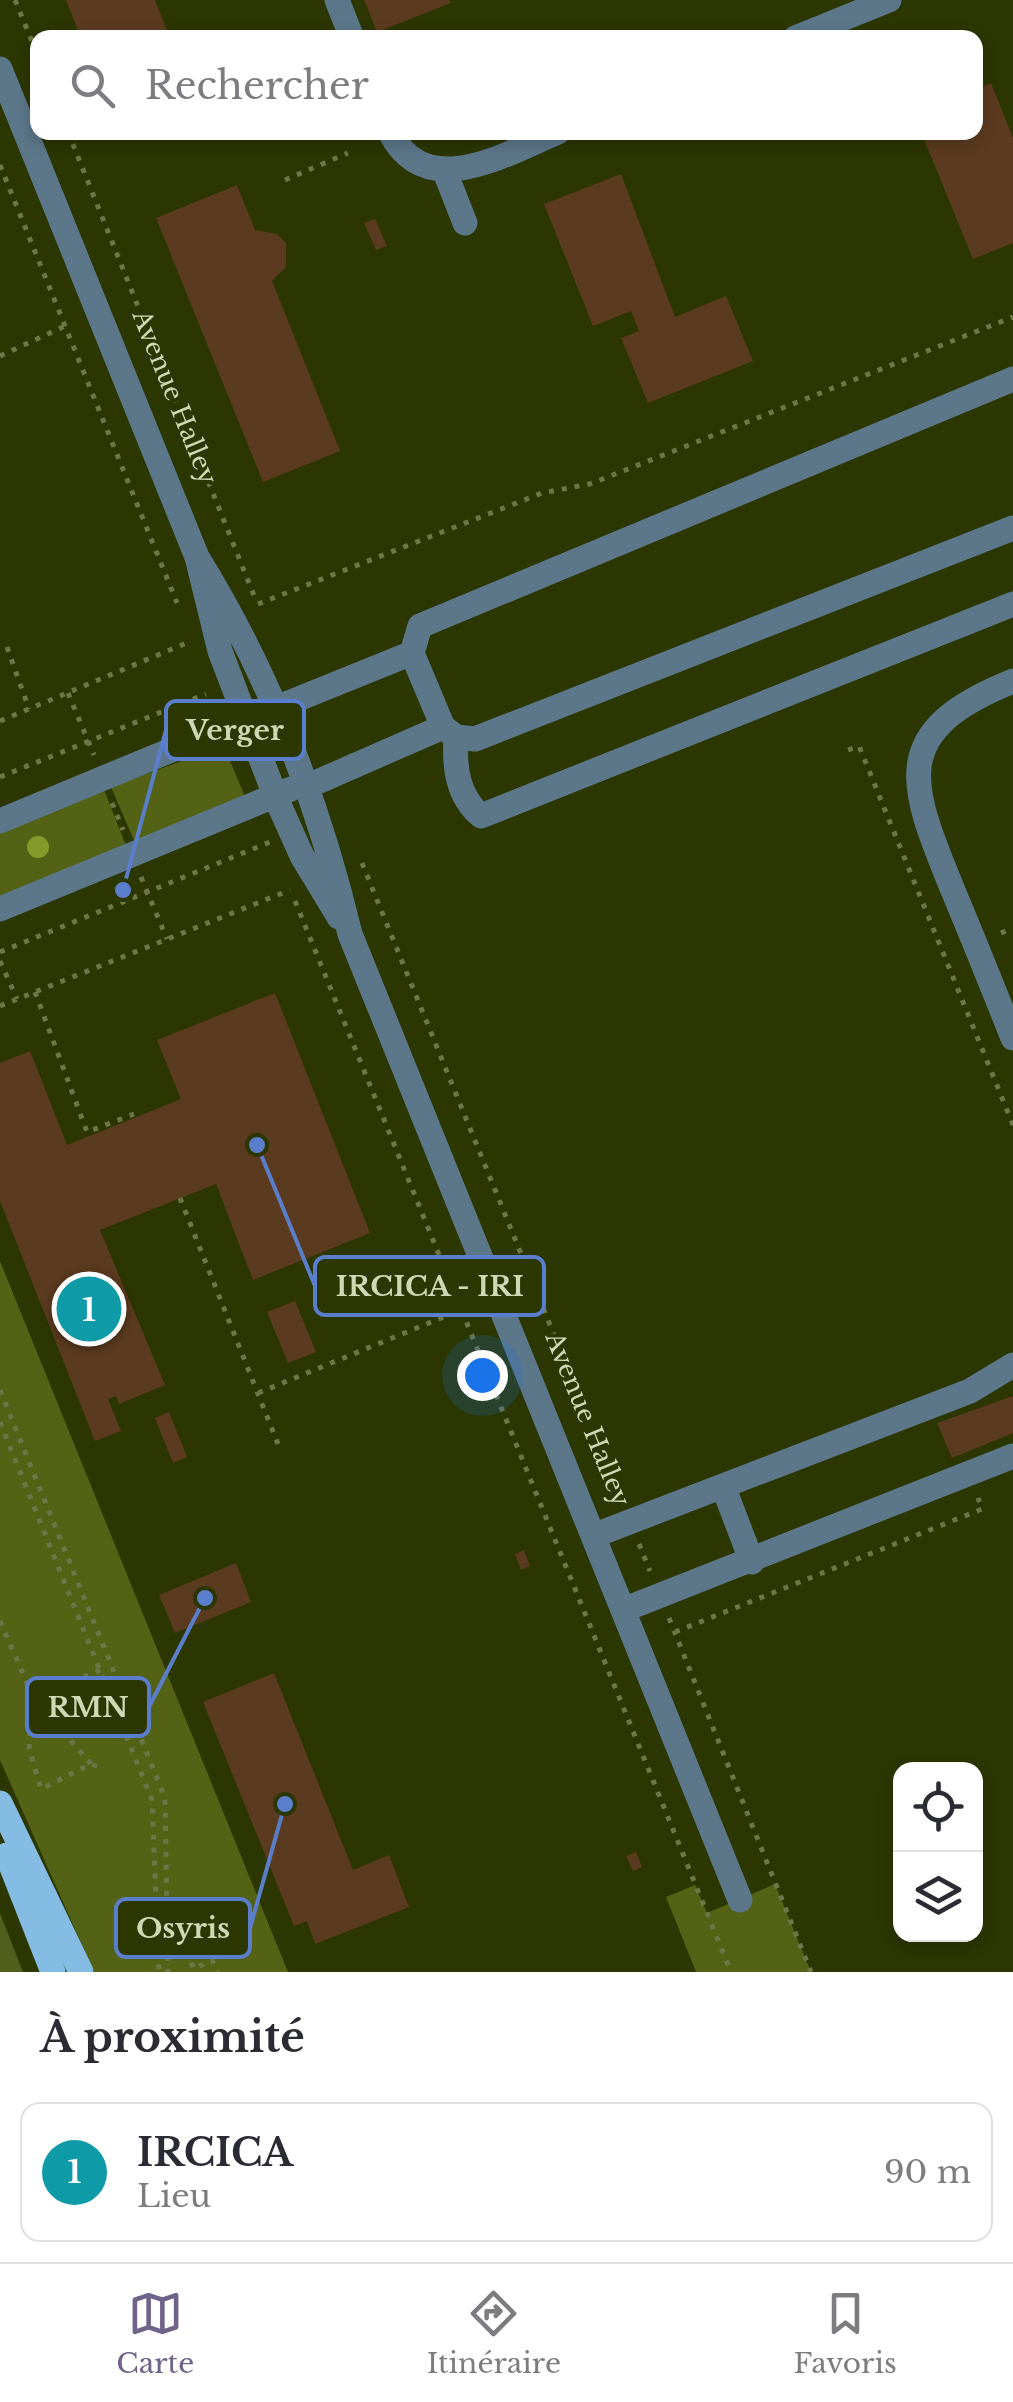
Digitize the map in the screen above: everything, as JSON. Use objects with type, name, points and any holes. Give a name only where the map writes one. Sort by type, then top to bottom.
[{"type":"main road","points":[[0,1803],[80,1972]]},
{"type":"main road","points":[[0,1836],[53,1972]]},
{"type":"street","points":[[337,0],[349,30]]},
{"type":"street","points":[[815,30],[889,0]]},
{"type":"street","name":"Avenue Halley","points":[[0,69],[197,558],[220,651],[276,798],[302,856],[350,934]]},
{"type":"street","points":[[395,140],[403,153],[445,172],[470,168],[538,140]]},
{"type":"street","points":[[445,172],[465,223]]},
{"type":"street","points":[[1013,379],[420,626],[412,653],[449,732],[454,765],[469,806],[481,816],[1013,604]]},
{"type":"street","points":[[0,909],[276,798],[304,777],[449,732],[475,740],[1013,528]]},
{"type":"street","name":"Avenue Halley","points":[[197,558],[240,626],[304,777],[330,850],[350,934],[740,1900]]},
{"type":"street","points":[[0,821],[246,720],[280,718],[412,653]]},
{"type":"street","points":[[1013,681],[968,700],[941,722],[924,752],[917,784],[927,827],[1013,1038]]},
{"type":"street","points":[[594,1536],[970,1391],[1013,1364]]},
{"type":"street","points":[[623,1610],[1013,1456]]},
{"type":"street","points":[[723,1486],[752,1562]]},
{"type":"path","points":[[15,0],[30,37]]},
{"type":"path","name":"Avenue Halley","points":[[71,140],[264,618]]},
{"type":"path","points":[[285,180],[348,152]]},
{"type":"path","points":[[0,165],[178,606]]},
{"type":"path","points":[[258,604],[542,493],[590,484],[1013,317]]},
{"type":"path","points":[[0,356],[66,326]]},
{"type":"path","points":[[0,720],[192,641],[185,624]]},
{"type":"path","points":[[7,647],[29,709]]},
{"type":"path","points":[[0,777],[211,692]]},
{"type":"path","points":[[68,693],[167,939]]},
{"type":"path","points":[[848,750],[859,746],[1013,1125]]},
{"type":"path","points":[[0,952],[269,843],[276,858]]},
{"type":"path","name":"Avenue Halley","points":[[356,847],[810,1972]]},
{"type":"path","points":[[283,874],[731,1972]]},
{"type":"path","points":[[0,1006],[290,890]]},
{"type":"path","points":[[0,961],[17,1000]]},
{"type":"path","points":[[35,992],[87,1132],[134,1114]]},
{"type":"path","points":[[180,1198],[278,1444]]},
{"type":"path","points":[[258,1393],[463,1309]]},
{"type":"path","points":[[0,1390],[165,1798],[168,1972]]},
{"type":"path","points":[[0,1422],[4,1441],[152,1800],[159,1972]]},
{"type":"path","points":[[4,1441],[19,1438]]},
{"type":"path","points":[[674,1632],[982,1509],[978,1498],[994,1491]]},
{"type":"path","points":[[0,1621],[33,1697],[90,1764],[104,1769]]},
{"type":"path","points":[[33,1697],[101,1670]]},
{"type":"path","points":[[33,1697],[29,1748],[41,1789],[90,1764]]},
{"type":"path","points":[[168,1912],[195,1970],[212,1960],[218,1972]]},
{"type":"green space","points":[[214,749],[226,751],[246,799],[136,845],[111,787]]},
{"type":"green space","points":[[104,790],[127,848],[0,899],[0,831]]},
{"type":"green space","points":[[0,1261],[288,1972],[94,1972],[0,1760]]},
{"type":"green space","points":[[775,1884],[811,1972],[696,1972],[666,1897],[695,1885],[707,1913]]},
{"type":"green space","points":[[0,1913],[23,1972],[0,1972]]},
{"type":"building","points":[[66,0],[155,0],[167,30],[78,30]]},
{"type":"building","points":[[364,0],[451,3],[382,30],[376,30]]},
{"type":"building","points":[[991,83],[1013,138],[1013,243],[973,259],[924,140],[983,140],[983,86]]},
{"type":"building","points":[[621,174],[675,317],[726,296],[753,361],[648,403],[621,338],[639,331],[631,311],[593,326],[544,204]]},
{"type":"building","points":[[237,185],[255,230],[277,234],[286,243],[286,267],[272,281],[340,451],[263,482],[156,218]]},
{"type":"building","points":[[375,219],[387,246],[376,250],[364,223]]},
{"type":"building","points":[[275,993],[370,1233],[253,1280],[216,1184],[100,1230],[165,1385],[119,1404],[116,1396],[108,1399],[121,1431],[95,1441],[0,1201],[0,1063],[30,1051],[67,1145],[181,1099],[157,1040]]},
{"type":"building","points":[[295,1301],[316,1352],[288,1363],[267,1312]]},
{"type":"building","points":[[1013,1396],[1013,1433],[952,1458],[937,1423]]},
{"type":"building","points":[[169,1412],[187,1457],[173,1463],[155,1418]]},
{"type":"building","points":[[524,1550],[530,1566],[521,1570],[515,1554]]},
{"type":"building","points":[[236,1563],[251,1602],[175,1633],[159,1595]]},
{"type":"building","points":[[274,1673],[353,1870],[389,1855],[409,1907],[315,1944],[307,1921],[294,1926],[203,1702]]},
{"type":"building","points":[[636,1852],[642,1867],[633,1871],[626,1856]]},
{"type":"place","name":"Verger","points":[[123,890]]},
{"type":"place","name":"IRCICA - IRI","points":[[257,1145]]},
{"type":"place","name":"IRCICA","points":[[89,1309]]},
{"type":"place","name":"RMN","points":[[205,1598]]},
{"type":"place","name":"Osyris","points":[[285,1804]]}]
